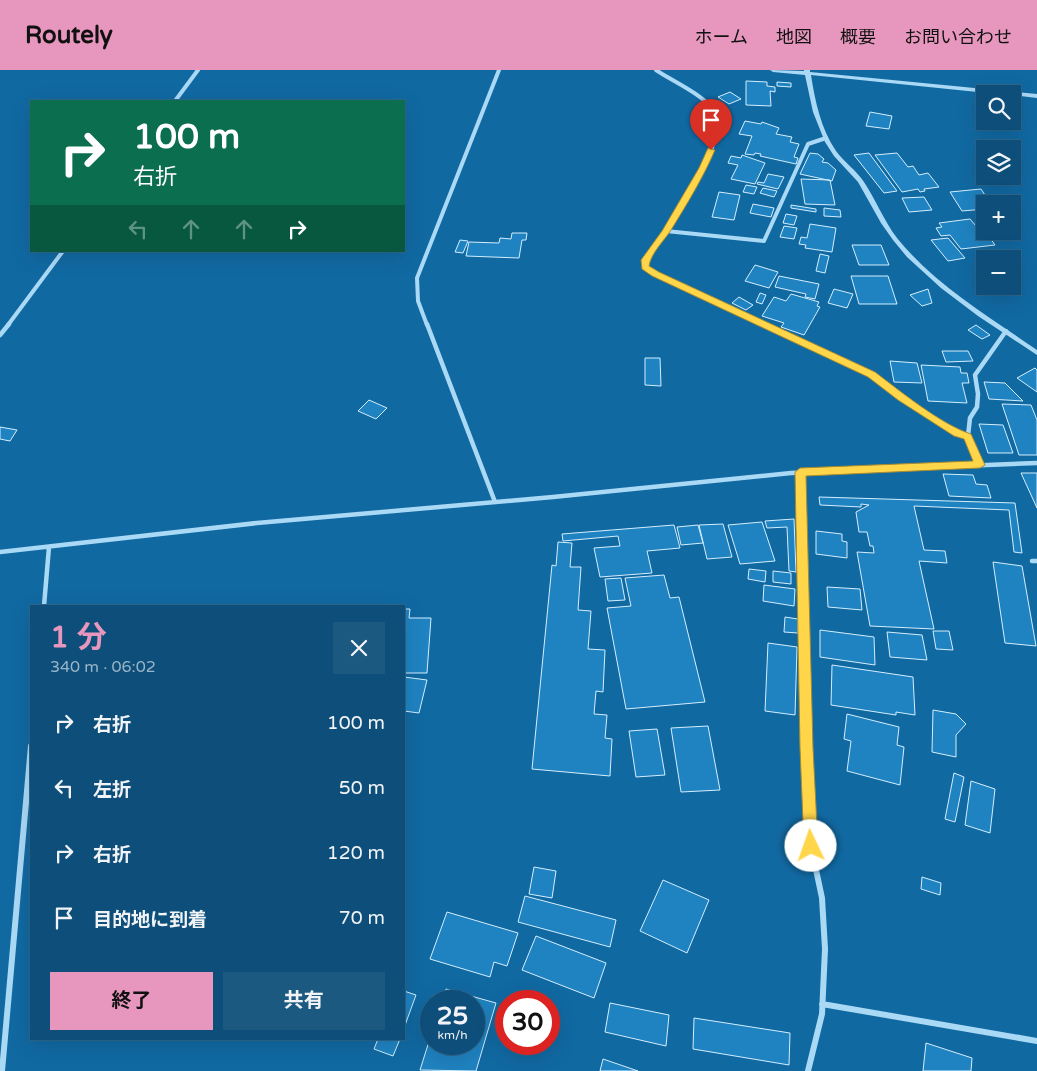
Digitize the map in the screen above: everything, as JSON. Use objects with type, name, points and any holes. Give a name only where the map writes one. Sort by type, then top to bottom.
[{"type":"street","points":[[176,100],[198,70]]},
{"type":"street","points":[[495,502],[418,300],[418,278],[499,70]]},
{"type":"street","points":[[656,70],[705,102],[716,112],[719,120],[718,132],[703,168],[666,231],[646,260],[645,267],[656,274],[872,375],[933,418],[957,433],[968,436]]},
{"type":"street","points":[[773,70],[1037,96]]},
{"type":"street","points":[[807,72],[817,122],[835,154],[856,174],[880,218],[901,245],[917,263],[951,292],[1037,353]]},
{"type":"street","points":[[666,231],[764,240],[808,144],[826,138]]},
{"type":"street","points":[[0,335],[62,252]]},
{"type":"street","points":[[980,465],[968,436],[970,418],[977,407],[978,394],[975,376],[982,363],[1006,331]]},
{"type":"street","points":[[0,552],[257,523],[800,472],[1037,463]]},
{"type":"street","points":[[800,472],[811,846],[822,898],[825,949],[822,1014],[808,1071]]},
{"type":"street","points":[[44,605],[49,547]]},
{"type":"street","points":[[2,1071],[30,757]]},
{"type":"street","points":[[822,1004],[1037,1041]]},
{"type":"building","points":[[746,81],[767,82],[767,86],[775,87],[775,92],[770,91],[771,106],[746,105]]},
{"type":"building","points":[[777,82],[791,83],[791,87],[777,86]]},
{"type":"building","points":[[730,92],[741,99],[729,104],[718,97]]},
{"type":"building","points":[[870,112],[892,116],[889,129],[866,126]]},
{"type":"building","points":[[745,121],[761,124],[762,122],[779,128],[776,134],[792,137],[790,142],[799,144],[794,157],[798,158],[796,164],[760,156],[761,154],[745,154],[752,136],[739,134]]},
{"type":"building","points":[[810,153],[818,154],[824,159],[822,162],[828,163],[836,170],[832,181],[800,174]]},
{"type":"building","points":[[869,153],[897,191],[884,193],[854,155]]},
{"type":"building","points":[[897,153],[908,167],[913,166],[919,175],[928,173],[939,187],[924,189],[925,191],[920,192],[918,189],[902,192],[875,155]]},
{"type":"building","points":[[742,155],[765,163],[755,184],[731,179],[738,165],[728,163],[731,156],[741,158]]},
{"type":"building","points":[[768,174],[784,177],[778,189],[757,184],[758,182],[764,183]]},
{"type":"building","points":[[801,179],[830,180],[835,205],[805,204]]},
{"type":"building","points":[[746,185],[757,187],[754,194],[743,192]]},
{"type":"building","points":[[763,188],[777,191],[774,197],[760,193]]},
{"type":"building","points":[[981,189],[985,195],[976,195],[976,210],[962,211],[950,192]]},
{"type":"building","points":[[719,192],[740,195],[734,220],[712,217]]},
{"type":"building","points":[[924,197],[932,210],[909,212],[902,198]]},
{"type":"building","points":[[753,204],[774,208],[771,217],[750,213]]},
{"type":"building","points":[[791,205],[816,209],[816,212],[791,208]]},
{"type":"building","points":[[824,208],[840,210],[841,217],[824,216]]},
{"type":"building","points":[[786,214],[797,216],[794,225],[783,223]]},
{"type":"building","points":[[970,219],[976,226],[976,240],[992,240],[995,245],[961,249],[950,235],[941,236],[936,228],[942,227],[939,223]]},
{"type":"building","points":[[810,224],[836,228],[832,252],[805,248],[806,245],[799,244],[801,237],[807,238]]},
{"type":"building","points":[[784,226],[797,228],[794,239],[780,237]]},
{"type":"building","points":[[512,233],[527,233],[526,240],[522,240],[519,258],[466,256],[469,242],[499,243],[500,238],[511,239]]},
{"type":"building","points":[[948,238],[965,258],[948,261],[931,240]]},
{"type":"building","points":[[460,240],[468,241],[463,253],[455,252]]},
{"type":"building","points":[[852,245],[881,245],[889,265],[859,265]]},
{"type":"building","points":[[820,254],[829,256],[825,273],[816,271]]},
{"type":"building","points":[[755,265],[778,272],[769,288],[745,281]]},
{"type":"building","points":[[779,276],[819,284],[815,299],[805,297],[806,294],[775,287]]},
{"type":"building","points":[[851,276],[888,276],[897,304],[859,304]]},
{"type":"building","points":[[834,289],[853,294],[847,308],[828,303]]},
{"type":"building","points":[[928,289],[932,303],[922,306],[910,295]]},
{"type":"building","points":[[760,293],[766,295],[762,304],[756,302]]},
{"type":"building","points":[[791,294],[819,302],[817,306],[820,307],[804,335],[781,327],[784,323],[762,316],[774,297],[786,301]]},
{"type":"building","points":[[739,297],[753,305],[746,310],[732,303]]},
{"type":"building","points":[[976,325],[990,335],[982,339],[968,330]]},
{"type":"building","points":[[942,351],[968,351],[973,361],[946,362]]},
{"type":"building","points":[[645,358],[660,358],[661,386],[645,385]]},
{"type":"building","points":[[890,361],[917,363],[922,383],[894,382]]},
{"type":"building","points":[[921,365],[960,367],[961,373],[967,373],[969,383],[962,383],[967,403],[928,401]]},
{"type":"building","points":[[1035,368],[1037,370],[1037,392],[1017,378]]},
{"type":"building","points":[[984,382],[1005,383],[1023,401],[989,399]]},
{"type":"building","points":[[369,400],[387,408],[376,419],[358,411]]},
{"type":"building","points":[[1002,404],[1031,405],[1037,420],[1037,455],[1019,455]]},
{"type":"building","points":[[979,424],[1003,425],[1013,453],[988,453]]},
{"type":"building","points":[[0,427],[17,430],[10,441],[0,439]]},
{"type":"building","points":[[1021,473],[1037,473],[1037,508]]},
{"type":"building","points":[[943,474],[973,475],[976,484],[987,485],[991,498],[949,496]]},
{"type":"building","points":[[819,497],[1015,503],[1022,553],[1014,552],[1009,510],[914,506],[924,550],[945,551],[947,563],[919,561],[934,629],[870,626],[857,552],[874,553],[873,546],[870,546],[867,532],[859,532],[856,512],[869,505],[861,504],[861,507],[820,505]]},
{"type":"building","points":[[794,519],[796,572],[789,571],[787,527],[767,528],[765,521]]},
{"type":"building","points":[[762,522],[775,561],[740,564],[728,525]]},
{"type":"building","points":[[723,524],[732,557],[707,559],[699,525]]},
{"type":"building","points":[[674,525],[680,548],[647,551],[652,573],[600,577],[594,548],[620,546],[618,536],[563,541],[562,534]]},
{"type":"building","points":[[698,525],[703,543],[681,545],[677,527]]},
{"type":"building","points":[[816,531],[842,534],[842,541],[847,542],[847,558],[816,554]]},
{"type":"building","points":[[558,542],[572,543],[570,567],[581,567],[578,610],[591,611],[588,649],[605,650],[603,692],[596,691],[594,714],[607,715],[605,738],[612,739],[610,776],[532,769],[552,565],[556,566]]},
{"type":"building","points":[[993,562],[1022,566],[1036,646],[1005,643]]},
{"type":"building","points":[[749,569],[766,571],[765,582],[748,579]]},
{"type":"building","points":[[773,571],[791,573],[791,584],[773,582]]},
{"type":"building","points":[[664,575],[670,598],[679,597],[705,702],[626,709],[607,608],[631,606],[625,578]]},
{"type":"building","points":[[621,578],[625,600],[608,601],[605,579]]},
{"type":"building","points":[[764,585],[795,589],[794,606],[763,601]]},
{"type":"building","points":[[827,587],[860,589],[862,610],[828,607]]},
{"type":"building","points":[[405,609],[410,609],[409,618],[431,618],[427,673],[405,673]]},
{"type":"building","points":[[785,617],[798,619],[798,633],[784,632]]},
{"type":"building","points":[[820,630],[874,637],[875,665],[820,657]]},
{"type":"building","points":[[933,631],[949,631],[953,650],[936,649]]},
{"type":"building","points":[[887,632],[922,635],[927,660],[890,657]]},
{"type":"building","points":[[768,643],[797,647],[795,715],[765,711]]},
{"type":"building","points":[[832,665],[913,677],[915,715],[896,712],[896,715],[831,705]]},
{"type":"building","points":[[405,677],[427,680],[419,713],[405,711]]},
{"type":"building","points":[[933,710],[956,714],[966,724],[956,735],[956,757],[932,752]]},
{"type":"building","points":[[847,714],[899,727],[897,745],[904,747],[900,785],[847,771],[851,741],[844,739]]},
{"type":"building","points":[[708,726],[720,790],[681,792],[671,728]]},
{"type":"building","points":[[657,729],[665,775],[636,777],[629,731]]},
{"type":"building","points":[[954,773],[964,777],[955,822],[945,819]]},
{"type":"building","points":[[971,781],[995,789],[990,833],[965,825]]},
{"type":"building","points":[[534,867],[556,871],[552,898],[529,894]]},
{"type":"building","points":[[922,877],[941,883],[940,895],[921,889]]},
{"type":"building","points":[[663,880],[709,900],[687,953],[640,931]]},
{"type":"building","points":[[525,896],[616,920],[610,947],[518,922]]},
{"type":"building","points":[[447,912],[518,933],[507,966],[494,962],[490,977],[430,959]]},
{"type":"building","points":[[536,936],[606,963],[594,998],[522,970]]},
{"type":"building","points":[[405,991],[416,995],[405,1025]]},
{"type":"building","points":[[485,1000],[495,1003],[485,1040]]},
{"type":"building","points":[[610,1003],[669,1015],[666,1046],[605,1032]]},
{"type":"building","points":[[694,1018],[790,1033],[789,1065],[693,1049]]},
{"type":"building","points":[[378,1040],[400,1040],[393,1056],[374,1049]]},
{"type":"building","points":[[926,1043],[972,1058],[971,1071],[923,1071]]},
{"type":"building","points":[[425,1055],[481,1055],[476,1071],[420,1070]]},
{"type":"building","points":[[603,1059],[638,1071],[600,1071]]},
{"type":"route","points":[[711,150],[703,168],[666,231],[646,260],[645,267],[656,274],[872,375],[901,397],[957,433],[968,436],[980,465],[800,472],[811,846]]}]
